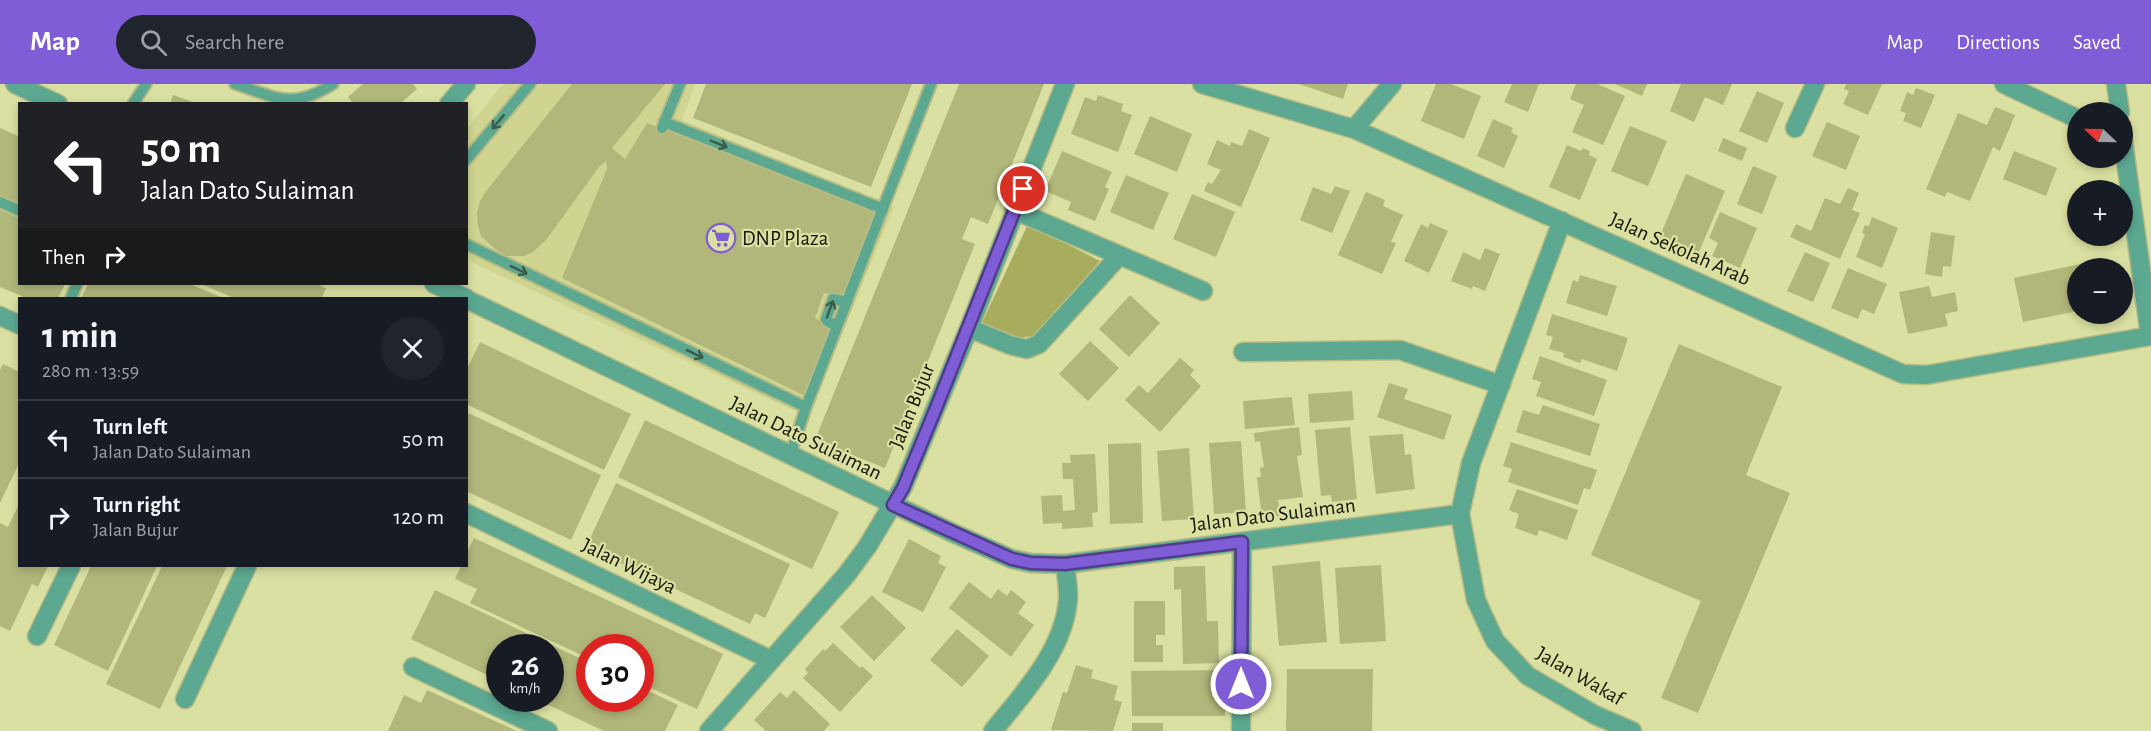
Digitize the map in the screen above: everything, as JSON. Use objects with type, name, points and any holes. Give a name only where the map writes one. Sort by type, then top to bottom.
[{"type":"street","points":[[15,84],[54,102]]},
{"type":"street","name":"Jalan Bujur","points":[[709,731],[847,574],[867,547],[903,488],[1065,84]]},
{"type":"street","name":"Jalan Sekolah Arab","points":[[1202,84],[1354,129],[1904,374],[1926,375],[2150,336]]},
{"type":"street","points":[[1354,129],[1392,84]]},
{"type":"street","points":[[1796,128],[1815,84]]},
{"type":"street","points":[[2004,84],[2067,114]]},
{"type":"street","points":[[2116,84],[2119,102]]},
{"type":"street","points":[[450,102],[463,85]]},
{"type":"street","points":[[2127,168],[2150,336]]},
{"type":"street","points":[[1014,210],[1203,291]]},
{"type":"street","name":"Jalan Wakaf","points":[[1562,221],[1471,463],[1460,514],[1476,600],[1495,641],[1528,676],[1592,723],[1632,731]]},
{"type":"street","points":[[969,328],[1010,345],[1027,349],[1040,344],[1119,256]]},
{"type":"street","name":"Jalan Dato Sulaiman","points":[[436,285],[462,297]]},
{"type":"street","name":"Jalan Dato Sulaiman","points":[[468,300],[790,456],[1012,559],[1031,563],[1065,564],[1460,514]]},
{"type":"street","points":[[0,316],[18,324]]},
{"type":"street","points":[[1243,352],[1400,350],[1501,385]]},
{"type":"street","name":"Jalan Wijaya","points":[[468,514],[771,660]]},
{"type":"street","points":[[1241,731],[1242,542]]},
{"type":"street","points":[[993,731],[1038,676],[1061,632],[1068,600],[1065,564]]},
{"type":"street","points":[[37,636],[71,567]]},
{"type":"street","points":[[185,699],[247,567]]},
{"type":"street","points":[[413,667],[548,731]]},
{"type":"lane","points":[[134,102],[146,84]]},
{"type":"lane","points":[[236,84],[276,97],[295,100],[308,98],[333,84]]},
{"type":"lane","points":[[468,158],[530,84]]},
{"type":"lane","points":[[680,84],[663,125],[883,209]]},
{"type":"lane","points":[[790,456],[837,326],[931,84]]},
{"type":"lane","points":[[0,202],[18,209]]},
{"type":"lane","points":[[468,245],[806,408]]},
{"type":"shaded area","name":"DNP Plaza","points":[[503,84],[695,84],[682,120],[894,207],[808,417],[468,260],[468,128]]},
{"type":"shaded area","points":[[1028,224],[1100,261],[1035,336],[1014,338],[981,325]]},
{"type":"building","points":[[363,84],[413,84],[417,89],[402,102],[352,102],[348,97]]},
{"type":"building","name":"DNP Plaza","points":[[572,84],[665,84],[612,148],[625,159],[647,123],[875,211],[841,299],[824,293],[815,318],[832,326],[803,395],[562,278],[607,169],[606,161],[599,167],[546,240],[533,252],[524,256],[507,256],[481,236],[477,213],[480,201]]},
{"type":"building","points":[[706,84],[912,84],[871,187],[693,118]]},
{"type":"building","points":[[959,84],[1044,84],[988,224],[971,217],[962,239],[975,244],[885,468],[815,440]]},
{"type":"building","points":[[1299,84],[1348,84],[1343,99]]},
{"type":"building","points":[[1436,84],[1451,84],[1481,96],[1464,139],[1421,121]]},
{"type":"building","points":[[1512,84],[1539,84],[1528,112],[1504,102]]},
{"type":"building","points":[[1576,84],[1597,84],[1625,96],[1603,145],[1572,132],[1584,105],[1570,99]]},
{"type":"building","points":[[1615,84],[1647,84],[1642,96]]},
{"type":"building","points":[[1681,84],[1732,84],[1723,105],[1705,97],[1694,122],[1670,111]]},
{"type":"building","points":[[1846,84],[1882,84],[1868,115],[1843,104],[1849,91],[1844,89]]},
{"type":"building","points":[[1916,88],[1935,95],[1921,128],[1903,121],[1906,113],[1900,111],[1907,92],[1913,95]]},
{"type":"building","points":[[1757,91],[1784,103],[1767,143],[1739,131]]},
{"type":"building","points":[[173,95],[192,102],[171,102]]},
{"type":"building","points":[[1098,95],[1123,104],[1121,111],[1132,115],[1118,152],[1071,134],[1085,97],[1096,101]]},
{"type":"building","points":[[1995,107],[2015,115],[2000,151],[1993,147],[1970,201],[1947,192],[1945,197],[1926,189],[1958,113],[1987,125]]},
{"type":"building","points":[[1150,116],[1192,134],[1177,172],[1134,154]]},
{"type":"building","points":[[1493,119],[1513,128],[1511,132],[1518,136],[1504,168],[1477,156]]},
{"type":"building","points":[[1827,122],[1860,136],[1846,170],[1812,156]]},
{"type":"building","points":[[1630,126],[1667,141],[1648,186],[1611,171]]},
{"type":"building","points":[[0,128],[18,136],[18,202],[0,195]]},
{"type":"building","points":[[1249,129],[1270,138],[1241,207],[1204,191],[1208,182],[1212,184],[1221,170],[1207,164],[1217,140],[1230,146],[1231,142],[1242,146]]},
{"type":"building","points":[[1723,138],[1747,148],[1742,161],[1718,151]]},
{"type":"building","points":[[1567,145],[1581,151],[1583,148],[1590,151],[1589,155],[1597,159],[1580,200],[1549,187]]},
{"type":"building","points":[[1062,151],[1112,172],[1105,187],[1109,189],[1095,221],[1068,210],[1071,202],[1045,191]]},
{"type":"building","points":[[2014,151],[2057,168],[2046,196],[2003,179]]},
{"type":"building","points":[[1753,166],[1777,176],[1762,214],[1737,204]]},
{"type":"building","points":[[1686,174],[1725,191],[1696,259],[1657,243]]},
{"type":"building","points":[[1126,175],[1169,193],[1153,230],[1110,212]]},
{"type":"building","points":[[1335,186],[1350,191],[1332,233],[1300,220],[1313,187],[1331,194]]},
{"type":"building","points":[[1848,188],[1859,193],[1852,210],[1860,213],[1840,259],[1790,237],[1796,224],[1811,231],[1825,198],[1840,204]]},
{"type":"building","points":[[1366,192],[1385,200],[1383,206],[1403,215],[1391,242],[1396,243],[1382,274],[1338,255]]},
{"type":"building","points":[[1192,194],[1235,212],[1216,257],[1173,239]]},
{"type":"building","points":[[0,210],[18,218],[18,285],[64,285],[58,297],[24,297],[0,287]]},
{"type":"building","points":[[1720,212],[1757,228],[1740,268],[1712,256],[1718,243],[1709,238]]},
{"type":"building","points":[[1872,217],[1898,228],[1882,268],[1856,257],[1865,234],[1862,233],[1865,225],[1869,226]]},
{"type":"building","points":[[1430,223],[1448,231],[1429,273],[1404,261],[1421,224],[1428,228]]},
{"type":"building","points":[[1931,232],[1955,236],[1951,267],[1943,266],[1942,277],[1925,274]]},
{"type":"building","points":[[1485,248],[1500,254],[1485,291],[1451,281],[1463,252],[1480,260]]},
{"type":"building","points":[[1805,252],[1830,263],[1813,302],[1787,291]]},
{"type":"building","points":[[2067,267],[2067,313],[2023,322],[2014,278]]},
{"type":"building","points":[[1848,268],[1887,284],[1874,314],[1862,309],[1858,319],[1831,308]]},
{"type":"building","points":[[1580,275],[1617,286],[1607,316],[1566,303],[1573,280],[1578,282]]},
{"type":"building","points":[[88,285],[192,285],[221,297],[82,297]]},
{"type":"building","points":[[203,285],[319,285],[326,288],[322,297],[232,297]]},
{"type":"building","points":[[1929,286],[1932,297],[1955,292],[1958,311],[1945,314],[1948,326],[1908,334],[1899,292]]},
{"type":"building","points":[[1130,295],[1160,323],[1129,357],[1099,329]]},
{"type":"building","points":[[1552,314],[1628,338],[1617,371],[1582,359],[1580,363],[1563,357],[1564,353],[1549,349],[1553,337],[1546,335]]},
{"type":"building","points":[[1090,341],[1119,368],[1088,401],[1059,374]]},
{"type":"building","points":[[480,342],[631,414],[604,470],[468,405],[468,367]]},
{"type":"building","points":[[1679,344],[1782,387],[1746,475],[1790,493],[1698,713],[1661,698],[1701,601],[1591,555]]},
{"type":"building","points":[[1540,356],[1607,380],[1594,416],[1536,396],[1541,382],[1532,379]]},
{"type":"building","points":[[1180,358],[1194,370],[1190,375],[1201,386],[1160,432],[1125,400],[1139,385],[1148,393]]},
{"type":"building","points":[[3,364],[18,371],[18,465],[0,503],[0,370]]},
{"type":"building","points":[[1389,383],[1408,389],[1404,399],[1452,415],[1444,440],[1377,417]]},
{"type":"building","points":[[1352,391],[1354,420],[1310,423],[1308,394]]},
{"type":"building","points":[[1292,397],[1295,425],[1245,429],[1243,401]]},
{"type":"building","points":[[1543,405],[1600,424],[1590,456],[1516,432],[1523,410],[1539,415]]},
{"type":"building","points":[[468,413],[601,475],[571,540],[468,492]]},
{"type":"building","points":[[645,420],[839,512],[812,569],[618,477]]},
{"type":"building","points":[[1299,427],[1302,455],[1297,456],[1303,497],[1278,500],[1280,516],[1262,518],[1257,477],[1261,477],[1260,468],[1264,467],[1260,441],[1255,442],[1254,433]]},
{"type":"building","points":[[1350,427],[1357,499],[1332,502],[1331,495],[1321,496],[1315,430]]},
{"type":"building","points":[[1403,434],[1405,455],[1411,454],[1415,489],[1376,494],[1369,436]]},
{"type":"building","points":[[1241,441],[1246,512],[1214,514],[1209,443]]},
{"type":"building","points":[[1511,442],[1597,470],[1590,490],[1584,488],[1578,505],[1508,482],[1512,469],[1503,466]]},
{"type":"building","points":[[1141,443],[1143,523],[1110,524],[1108,444]]},
{"type":"building","points":[[1189,448],[1194,519],[1162,521],[1157,451]]},
{"type":"building","points":[[1095,454],[1098,512],[1092,513],[1093,527],[1062,529],[1062,523],[1043,524],[1041,496],[1062,495],[1063,511],[1075,510],[1073,479],[1063,479],[1062,463],[1071,463],[1070,455]]},
{"type":"building","points":[[616,483],[790,564],[765,618],[755,613],[750,624],[586,547]]},
{"type":"building","points":[[1517,489],[1578,510],[1567,540],[1539,530],[1537,536],[1515,528],[1519,514],[1509,510]]},
{"type":"building","points":[[18,506],[18,567],[48,567],[38,587],[32,584],[10,631],[0,626],[0,523],[8,527]]},
{"type":"building","points":[[474,538],[723,654],[697,709],[654,689],[654,634],[576,634],[576,652],[564,647],[564,634],[536,634],[470,603],[477,589],[455,579],[461,567],[468,567],[468,550]]},
{"type":"building","points":[[909,539],[941,556],[938,563],[946,567],[923,612],[882,592]]},
{"type":"building","points":[[1320,561],[1327,642],[1279,646],[1272,566]]},
{"type":"building","points":[[1381,565],[1386,641],[1340,644],[1335,568]]},
{"type":"building","points":[[1205,566],[1207,621],[1218,621],[1219,663],[1183,664],[1181,589],[1174,590],[1174,567]]},
{"type":"building","points":[[91,567],[157,567],[108,671],[54,645]]},
{"type":"building","points":[[162,567],[227,567],[160,709],[106,684]]},
{"type":"building","points":[[969,582],[991,599],[998,589],[1007,596],[1011,590],[1026,602],[1018,613],[1034,625],[1011,657],[949,608]]},
{"type":"building","points":[[435,590],[528,634],[486,634],[486,674],[411,639]]},
{"type":"building","points":[[872,595],[906,628],[874,661],[840,627]]},
{"type":"building","points":[[1134,601],[1165,601],[1165,635],[1156,635],[1156,645],[1163,645],[1163,662],[1134,662]]},
{"type":"building","points":[[957,629],[989,656],[962,687],[930,660]]},
{"type":"building","points":[[833,643],[860,668],[862,666],[873,676],[840,712],[803,678],[808,673],[805,669],[823,649],[825,651]]},
{"type":"building","points":[[564,651],[576,656],[576,712],[654,712],[654,694],[678,705],[665,731],[604,731],[564,712]]},
{"type":"building","points":[[1076,665],[1093,670],[1091,678],[1118,686],[1114,700],[1122,702],[1113,731],[1051,730],[1063,692],[1067,693]]},
{"type":"building","points":[[1287,669],[1373,669],[1372,731],[1286,731]]},
{"type":"building","points":[[1225,670],[1225,716],[1132,716],[1131,671]]},
{"type":"building","points":[[427,690],[517,731],[388,731],[404,695],[421,703]]},
{"type":"building","points":[[794,690],[830,724],[824,731],[766,731],[754,720],[780,692],[787,698]]},
{"type":"building","points":[[1132,723],[1163,723],[1163,731],[1132,731]]},
{"type":"place","name":"DNP Plaza","points":[[721,238]]},
{"type":"route","points":[[1023,189],[969,328],[903,488],[893,505],[1012,559],[1031,563],[1065,564],[1242,542],[1241,684]]}]
